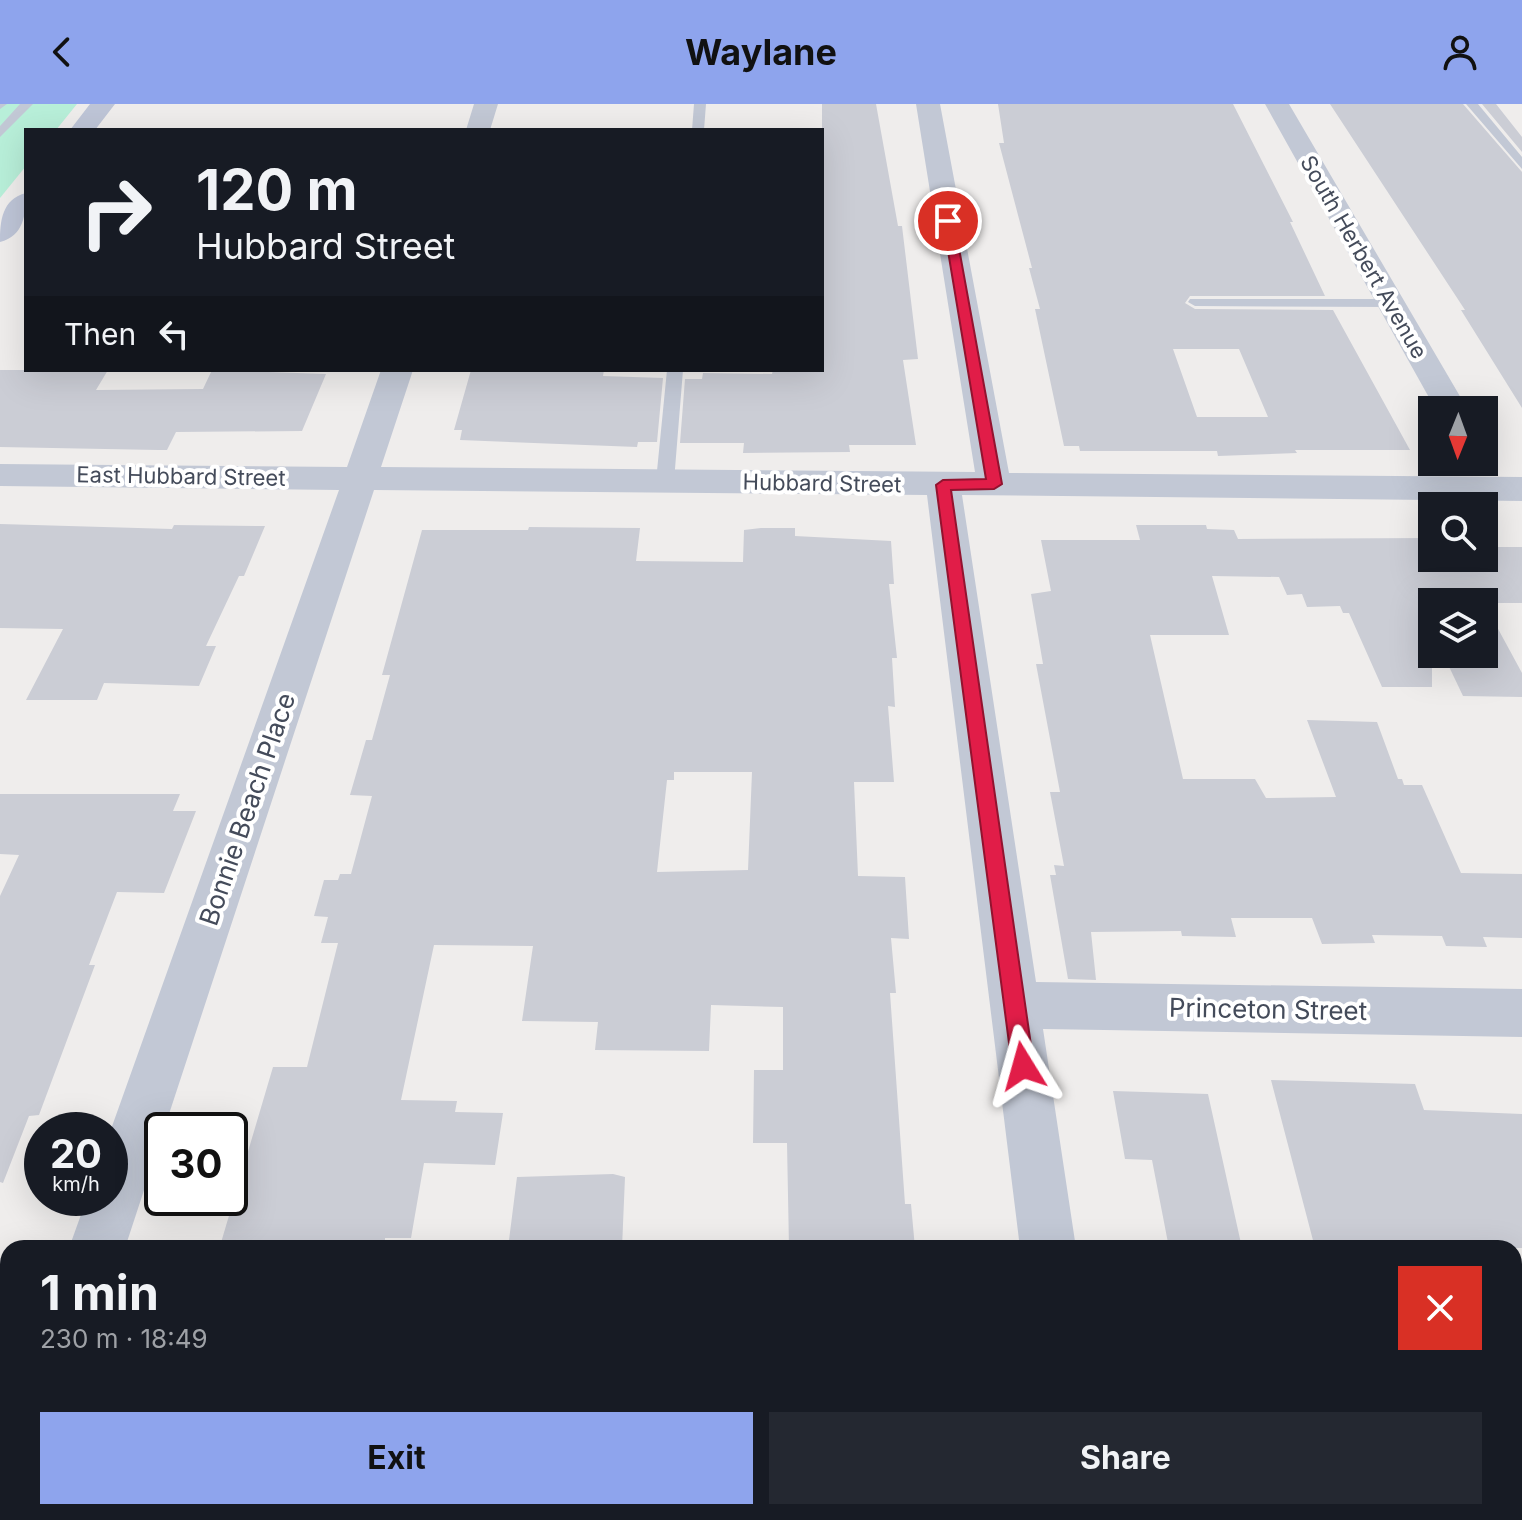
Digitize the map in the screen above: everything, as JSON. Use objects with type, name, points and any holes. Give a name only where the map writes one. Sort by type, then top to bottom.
[{"type":"main road","points":[[84,128],[103,104]]},
{"type":"main road","points":[[0,234],[24,204]]},
{"type":"street","points":[[479,128],[486,104]]},
{"type":"street","points":[[928,104],[994,484]]},
{"type":"street","name":"South Herbert Avenue","points":[[1277,104],[1444,396]]},
{"type":"street","name":"Bonnie Beach Place","points":[[100,1240],[396,372]]},
{"type":"street","name":"East Hubbard Street","points":[[0,475],[361,478]]},
{"type":"street","name":"Hubbard Street","points":[[361,478],[943,485],[1500,480]]},
{"type":"street","points":[[943,485],[1047,1240]]},
{"type":"street","name":"Princeton Street","points":[[1015,1005],[1522,1013]]},
{"type":"lane","points":[[0,133],[27,104]]},
{"type":"lane","points":[[698,128],[700,104]]},
{"type":"lane","points":[[1472,104],[1522,165]]},
{"type":"lane","points":[[1195,302],[1390,303]]},
{"type":"lane","points":[[665,481],[675,372]]},
{"type":"green space","points":[[0,104],[77,104],[58,128],[24,128],[24,168],[0,198]]},
{"type":"building","points":[[822,104],[876,104],[898,226],[902,226],[918,359],[903,360],[916,445],[849,445],[850,452],[743,453],[744,443],[680,443],[685,379],[702,379],[703,373],[824,372]]},
{"type":"building","points":[[998,104],[1233,104],[1293,222],[1290,222],[1325,296],[1190,296],[1185,303],[1195,309],[1333,310],[1410,450],[1295,450],[1297,453],[1218,456],[1217,451],[1080,451],[1079,446],[1064,446],[1035,309],[1040,309],[1029,268],[1032,268],[999,143],[1004,143]],"holes":[[[1173,349],[1239,349],[1268,417],[1197,417]]]},
{"type":"building","points":[[1330,104],[1463,104],[1522,172],[1522,408],[1461,310],[1465,310]]},
{"type":"building","points":[[1482,104],[1496,104],[1522,137],[1522,152]]},
{"type":"building","points":[[0,370],[107,372],[96,390],[203,389],[211,372],[326,374],[302,431],[176,432],[167,450],[0,447]]},
{"type":"building","points":[[470,372],[604,372],[603,376],[663,378],[657,442],[638,442],[637,447],[460,440],[462,430],[454,430]]},
{"type":"building","points":[[0,524],[172,529],[174,525],[265,526],[244,576],[239,576],[206,646],[216,646],[199,686],[104,683],[97,700],[26,700],[63,629],[0,628]]},
{"type":"building","points":[[1136,525],[1206,525],[1207,529],[1234,530],[1238,539],[1418,538],[1418,572],[1498,572],[1498,547],[1522,547],[1522,603],[1498,603],[1498,588],[1418,588],[1418,668],[1432,668],[1432,687],[1382,687],[1349,613],[1343,613],[1340,606],[1307,607],[1302,594],[1287,595],[1279,577],[1212,576],[1229,635],[1150,635],[1183,779],[1255,779],[1266,798],[1336,797],[1307,720],[1377,722],[1398,779],[1402,779],[1404,785],[1422,785],[1461,873],[1522,874],[1522,938],[1483,937],[1487,947],[1446,946],[1442,936],[1372,935],[1375,943],[1322,944],[1312,918],[1231,918],[1236,937],[1182,936],[1181,931],[1091,932],[1096,980],[1068,979],[1050,875],[1056,875],[1054,865],[1064,866],[1050,792],[1060,792],[1036,664],[1043,664],[1031,594],[1051,591],[1041,540],[1140,540]]},
{"type":"building","points":[[640,528],[636,561],[743,562],[744,530],[761,528],[795,528],[795,536],[891,541],[894,584],[889,584],[897,658],[892,658],[895,707],[888,706],[894,782],[854,782],[858,876],[905,877],[909,939],[891,938],[896,993],[890,993],[905,1204],[911,1204],[914,1240],[789,1240],[787,1143],[753,1143],[754,1070],[783,1070],[783,1007],[711,1005],[709,1051],[595,1050],[598,1022],[522,1021],[533,946],[434,945],[401,1100],[457,1101],[455,1112],[503,1113],[495,1165],[424,1163],[411,1238],[222,1240],[229,1216],[248,1216],[248,1151],[273,1067],[307,1067],[338,943],[321,943],[328,917],[314,916],[324,880],[338,880],[340,874],[351,874],[372,796],[350,795],[366,740],[372,740],[390,675],[382,675],[422,530]],"holes":[[[674,772],[752,772],[748,870],[657,872],[667,780],[674,780]]]},
{"type":"building","points":[[1498,629],[1522,673],[1522,697],[1463,696],[1450,668],[1498,668]]},
{"type":"building","points":[[0,794],[180,794],[173,811],[196,811],[164,893],[117,892],[89,965],[95,965],[40,1112],[24,1112],[24,1129],[3,1183],[0,1182],[0,896],[19,855],[0,854]]},
{"type":"building","points":[[1271,1080],[1415,1084],[1424,1110],[1522,1114],[1522,1240],[1313,1240]]},
{"type":"building","points":[[1113,1091],[1208,1094],[1240,1240],[1167,1240],[1152,1160],[1125,1159]]},
{"type":"building","points":[[613,1174],[625,1177],[622,1240],[509,1240],[517,1177]]},
{"type":"route","points":[[948,221],[994,484],[943,485],[1023,1066]]}]
